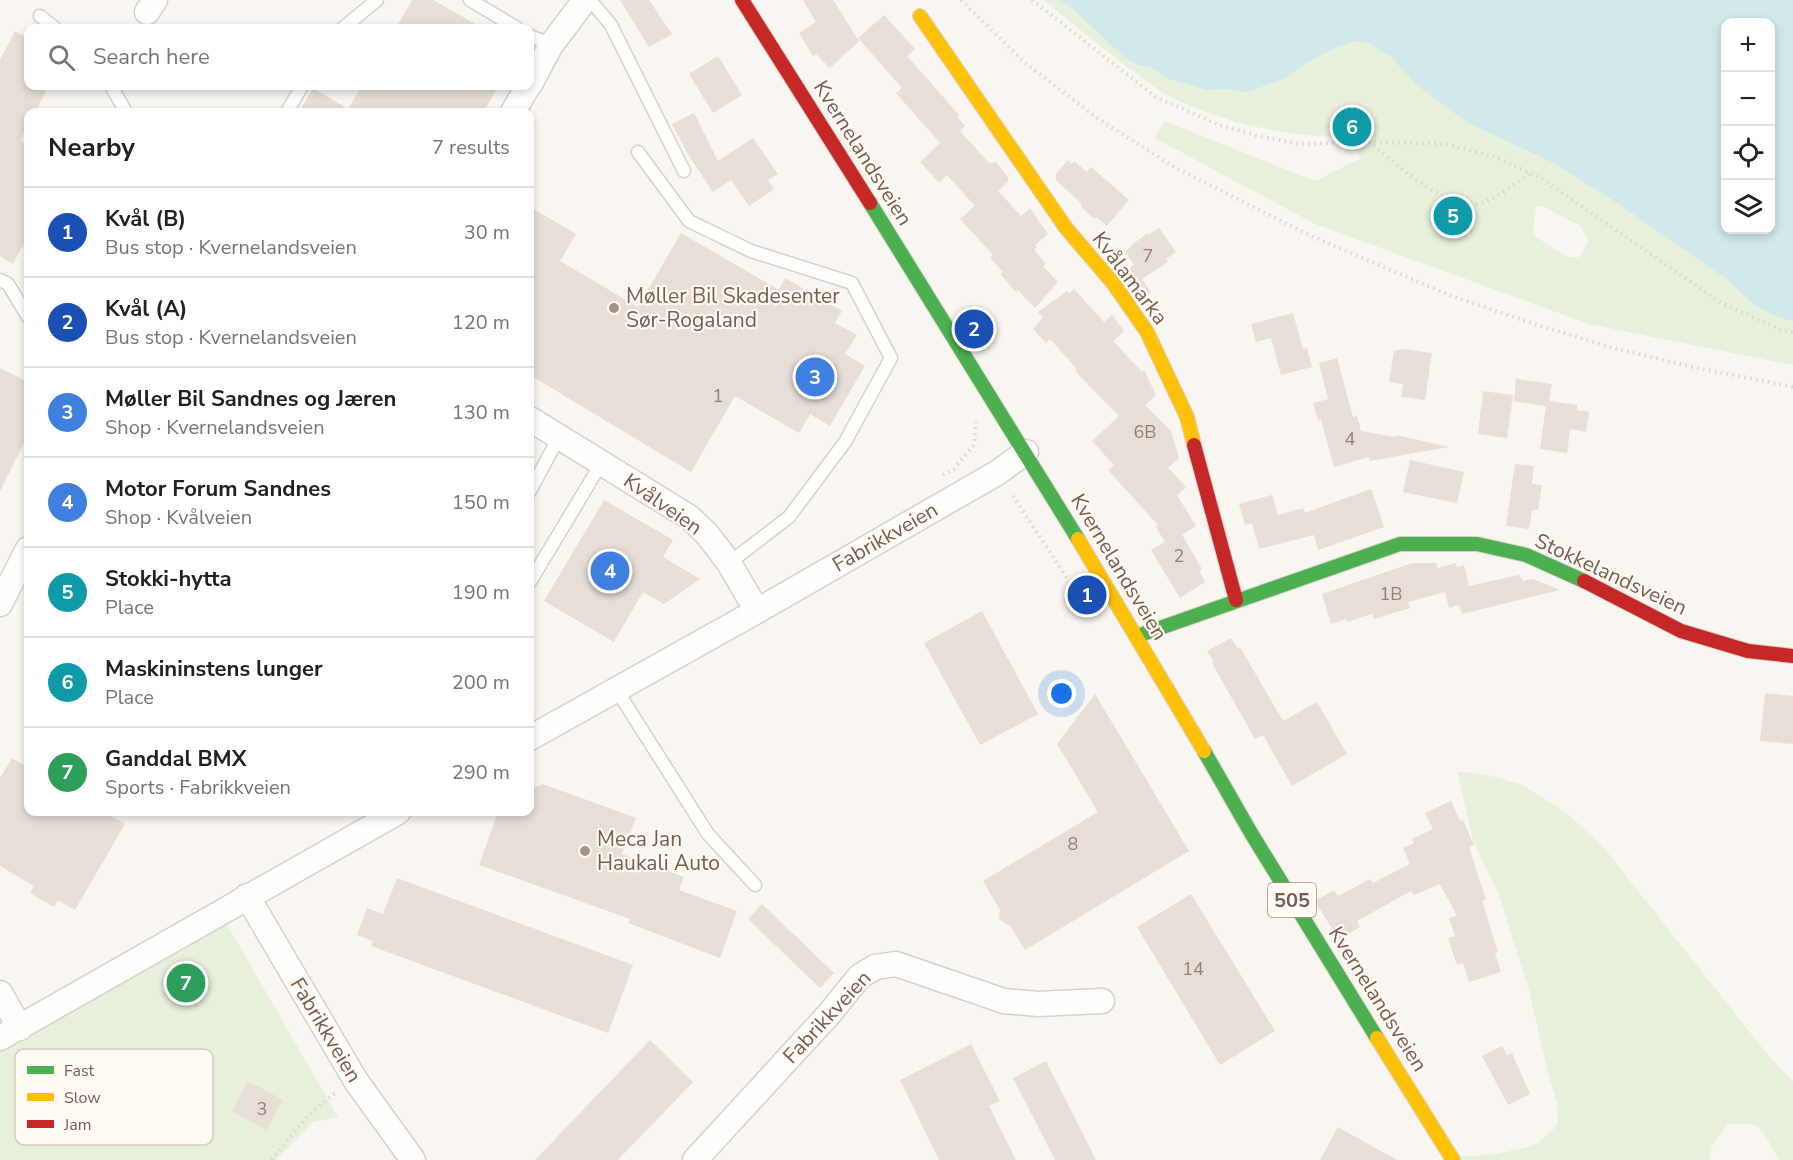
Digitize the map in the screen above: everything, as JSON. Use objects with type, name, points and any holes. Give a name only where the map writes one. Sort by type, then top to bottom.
[{"type":"street","points":[[534,65],[540,41],[585,0]]},
{"type":"street","name":"Kvernelandsveien","points":[[742,0],[1026,452],[1251,832],[1453,1160]]},
{"type":"street","name":"Kvålamarka","points":[[920,15],[1066,228],[1113,283],[1147,332],[1187,417],[1236,600]]},
{"type":"street","points":[[515,108],[526,90]]},
{"type":"street","name":"Kvålveien","points":[[534,421],[689,516],[707,534],[729,563],[757,611]]},
{"type":"street","name":"Fabrikkveien","points":[[534,736],[997,473],[1026,452]]},
{"type":"street","name":"Stokkelandsveien","points":[[1137,636],[1400,544],[1477,544],[1526,555],[1572,575],[1681,632],[1748,651],[1793,656]]},
{"type":"street","points":[[0,604],[24,557]]},
{"type":"street","points":[[0,993],[10,1033],[391,816]]},
{"type":"street","name":"Fabrikkveien","points":[[247,896],[356,1081],[413,1160]]},
{"type":"street","name":"Fabrikkveien","points":[[700,1158],[859,977],[875,967],[896,964],[1004,1001],[1038,1004],[1102,1001]]},
{"type":"lane","points":[[348,24],[377,0]]},
{"type":"lane","points":[[470,0],[510,24]]},
{"type":"lane","points":[[590,0],[611,25],[684,171]]},
{"type":"lane","points":[[40,15],[50,24]]},
{"type":"lane","points":[[113,90],[124,108]]},
{"type":"lane","points":[[288,108],[300,90]]},
{"type":"lane","points":[[638,152],[689,221],[751,251],[852,283],[891,358],[845,441],[789,517],[729,563]]},
{"type":"lane","points":[[0,280],[8,284],[24,310]]},
{"type":"lane","points":[[534,484],[559,437]]},
{"type":"lane","name":"Kvålveien","points":[[534,575],[602,462]]},
{"type":"lane","points":[[616,689],[708,834],[755,885]]},
{"type":"path","points":[[961,0],[1024,62],[1097,118],[1176,168],[1309,235],[1449,295],[1528,322],[1693,367],[1793,387]]},
{"type":"path","points":[[1032,0],[1156,97],[1219,125],[1300,144],[1369,142],[1445,144],[1496,157],[1542,179],[1720,302],[1781,330],[1793,332]]},
{"type":"path","points":[[1369,142],[1422,184],[1448,198],[1467,204],[1481,203],[1501,193],[1530,173]]},
{"type":"path","points":[[933,481],[954,469],[974,445],[976,414]]},
{"type":"path","points":[[272,1160],[320,1104],[356,1081]]},
{"type":"green space","points":[[1044,0],[1793,0],[1793,365],[1589,324],[1315,224],[1155,138],[1164,121],[1315,181],[1361,158],[1348,137],[1278,131],[1232,121],[1167,95],[1104,49]],"holes":[[[1536,206],[1542,206],[1579,225],[1589,240],[1580,257],[1567,257],[1533,235]]]},
{"type":"green space","points":[[1457,771],[1491,776],[1520,784],[1567,813],[1604,848],[1767,1054],[1793,1081],[1793,1160],[1779,1160],[1760,1129],[1749,1124],[1739,1124],[1727,1125],[1712,1146],[1709,1160],[1451,1160],[1455,1157],[1497,1154],[1528,1147],[1538,1143],[1553,1130],[1558,1122],[1557,1102],[1529,990],[1499,895],[1473,840]]},
{"type":"green space","points":[[225,921],[338,1117],[313,1122],[276,1160],[0,1160],[0,1044]]},
{"type":"water","points":[[1060,0],[1793,0],[1793,321],[1774,316],[1757,306],[1728,280],[1611,199],[1552,162],[1468,123],[1418,86],[1390,56],[1370,43],[1357,41],[1336,47],[1303,65],[1284,79],[1248,92],[1225,89],[1207,90],[1169,79],[1150,67],[1138,65],[1124,57],[1073,9]]},
{"type":"building","points":[[412,0],[433,0],[476,24],[398,24]]},
{"type":"building","points":[[620,0],[649,0],[672,34],[649,47]]},
{"type":"building","points":[[803,0],[833,0],[859,41],[830,68],[816,54],[813,56],[799,33],[816,22]]},
{"type":"building","points":[[884,15],[915,49],[907,56],[959,115],[957,117],[965,126],[960,131],[989,163],[996,162],[1008,177],[1008,182],[998,191],[1021,216],[1030,208],[1048,234],[1035,245],[1037,247],[1034,250],[1046,264],[1043,266],[1058,282],[1035,308],[1000,274],[1003,272],[990,258],[993,255],[960,219],[975,206],[947,175],[939,183],[920,162],[940,143],[896,93],[902,88],[858,38]]},
{"type":"building","points":[[15,31],[24,36],[24,90],[47,90],[37,108],[24,108],[24,133],[20,141],[24,144],[24,243],[13,264],[0,256],[0,60]]},
{"type":"building","points":[[718,56],[742,95],[713,113],[689,74]]},
{"type":"building","points":[[312,90],[316,90],[346,108],[301,108]]},
{"type":"building","points":[[360,90],[497,90],[485,108],[349,108]]},
{"type":"building","points":[[694,113],[718,161],[753,138],[778,174],[768,180],[774,189],[749,206],[731,180],[713,192],[687,153],[672,124]]},
{"type":"building","points":[[1068,160],[1072,164],[1074,161],[1087,172],[1091,167],[1129,200],[1107,226],[1096,217],[1094,219],[1080,206],[1082,204],[1056,180],[1056,174]]},
{"type":"building","points":[[1444,199],[1469,208],[1461,232],[1436,224]]},
{"type":"building","points":[[534,209],[576,234],[560,261],[638,307],[681,233],[779,290],[785,278],[842,311],[835,323],[857,335],[845,354],[865,366],[830,426],[810,414],[799,433],[735,396],[691,472],[534,377]]},
{"type":"building","points":[[1159,228],[1176,252],[1166,259],[1168,262],[1142,279],[1151,292],[1145,296],[1126,270],[1134,265],[1125,252],[1148,233],[1149,235]]},
{"type":"building","points":[[1074,289],[1104,322],[1112,315],[1124,331],[1113,341],[1142,372],[1144,370],[1156,395],[1145,405],[1171,431],[1179,458],[1168,468],[1186,487],[1177,495],[1196,526],[1182,535],[1202,569],[1199,571],[1205,582],[1180,598],[1151,550],[1165,542],[1156,527],[1158,525],[1108,470],[1114,465],[1092,441],[1119,416],[1075,371],[1077,369],[1050,339],[1046,343],[1033,329],[1043,317],[1038,312],[1067,291],[1069,294]]},
{"type":"building","points":[[1293,313],[1303,349],[1307,348],[1312,367],[1281,375],[1271,338],[1256,342],[1251,324]]},
{"type":"building","points":[[1403,349],[1432,353],[1425,400],[1401,397],[1403,384],[1389,382],[1394,351]]},
{"type":"building","points":[[1337,358],[1353,417],[1357,416],[1361,431],[1395,437],[1396,435],[1449,447],[1369,461],[1369,457],[1334,467],[1321,420],[1318,420],[1313,403],[1328,399],[1319,363]]},
{"type":"building","points":[[0,368],[24,380],[24,443],[0,491]]},
{"type":"building","points":[[1516,379],[1552,384],[1549,401],[1577,405],[1577,410],[1589,412],[1586,432],[1570,429],[1567,453],[1540,449],[1546,406],[1514,401]]},
{"type":"building","points":[[1483,391],[1513,395],[1507,438],[1478,434]]},
{"type":"building","points":[[1410,460],[1464,472],[1457,503],[1403,492]]},
{"type":"building","points":[[1515,464],[1534,466],[1532,484],[1542,485],[1538,510],[1532,510],[1529,529],[1506,526]]},
{"type":"building","points":[[1371,489],[1384,527],[1318,550],[1314,535],[1259,549],[1252,523],[1245,525],[1239,504],[1272,495],[1278,515],[1303,508],[1305,513]]},
{"type":"building","points":[[604,500],[673,540],[663,557],[700,579],[664,604],[643,592],[614,642],[544,601]]},
{"type":"building","points":[[1412,563],[1436,563],[1438,568],[1456,563],[1457,567],[1464,565],[1469,586],[1519,575],[1523,581],[1533,579],[1560,590],[1462,614],[1459,605],[1449,608],[1445,592],[1408,602],[1410,608],[1374,619],[1372,614],[1347,622],[1346,619],[1331,624],[1322,594]]},
{"type":"building","points":[[982,611],[1038,714],[980,745],[924,643]]},
{"type":"building","points":[[1231,638],[1238,649],[1240,647],[1283,721],[1317,702],[1347,754],[1292,786],[1263,735],[1255,739],[1207,651]]},
{"type":"building","points":[[1765,693],[1793,696],[1793,744],[1760,741]]},
{"type":"building","points":[[1095,694],[1189,851],[1025,950],[1011,927],[999,919],[1000,910],[983,881],[1098,812],[1057,744]]},
{"type":"building","points":[[12,758],[24,766],[24,816],[110,816],[125,824],[75,910],[58,900],[54,907],[30,893],[34,886],[0,866],[0,778]]},
{"type":"building","points":[[543,784],[636,818],[622,854],[684,877],[679,890],[737,911],[720,958],[628,923],[630,919],[479,865],[497,816],[534,816],[534,788]]},
{"type":"building","points":[[1451,801],[1460,821],[1463,820],[1474,845],[1469,847],[1486,900],[1482,901],[1498,952],[1495,953],[1501,972],[1469,982],[1463,963],[1457,965],[1448,938],[1455,936],[1449,918],[1457,916],[1440,884],[1414,895],[1411,891],[1357,921],[1360,927],[1339,940],[1315,901],[1334,890],[1338,896],[1370,879],[1373,883],[1410,864],[1403,848],[1414,843],[1412,839],[1433,829],[1425,813]]},
{"type":"building","points":[[397,878],[633,965],[608,1033],[371,946],[373,941],[357,935],[367,908],[383,914]]},
{"type":"building","points":[[1191,894],[1275,1031],[1220,1065],[1137,927]]},
{"type":"building","points":[[762,904],[834,973],[820,988],[748,919]]},
{"type":"building","points":[[650,1040],[693,1082],[618,1160],[535,1160]]},
{"type":"building","points":[[971,1044],[1000,1101],[989,1106],[1016,1160],[939,1160],[900,1080]]},
{"type":"building","points":[[1502,1046],[1507,1055],[1512,1053],[1530,1094],[1508,1105],[1482,1056]]},
{"type":"building","points":[[1046,1061],[1096,1160],[1055,1160],[1013,1078]]},
{"type":"building","points":[[248,1081],[283,1100],[266,1130],[232,1111]]},
{"type":"building","points":[[1338,1127],[1397,1160],[1320,1160]]},
{"type":"traffic: fast","points":[[870,203],[1078,539]]},
{"type":"traffic: fast","points":[[1137,636],[1400,544],[1477,544],[1526,555],[1584,581]]},
{"type":"traffic: fast","points":[[1204,751],[1251,833],[1377,1038]]},
{"type":"traffic: slow","points":[[920,16],[1066,228],[1113,283],[1147,332],[1187,417],[1194,445]]},
{"type":"traffic: slow","points":[[1078,539],[1204,751]]},
{"type":"traffic: slow","points":[[1377,1038],[1453,1160]]},
{"type":"traffic: jam","points":[[742,0],[870,203]]},
{"type":"traffic: jam","points":[[1194,445],[1236,600]]},
{"type":"traffic: jam","points":[[1584,581],[1681,631],[1748,651],[1793,656]]},
{"type":"place","name":"Maskininstens lunger","points":[[1352,127]]},
{"type":"place","name":"Stokki-hytta","points":[[1453,216]]},
{"type":"place","name":"Møller Bil Skadesenter Sør-Rogaland","points":[[614,308]]},
{"type":"place","name":"Kvål (A)","points":[[974,329]]},
{"type":"place","name":"Møller Bil Sandnes og Jæren","points":[[815,377]]},
{"type":"place","name":"Motor Forum Sandnes","points":[[610,571]]},
{"type":"place","name":"Kvål (B)","points":[[1087,595]]},
{"type":"place","name":"Meca Jan Haukali Auto","points":[[585,851]]},
{"type":"place","name":"Ganddal BMX","points":[[186,983]]}]
